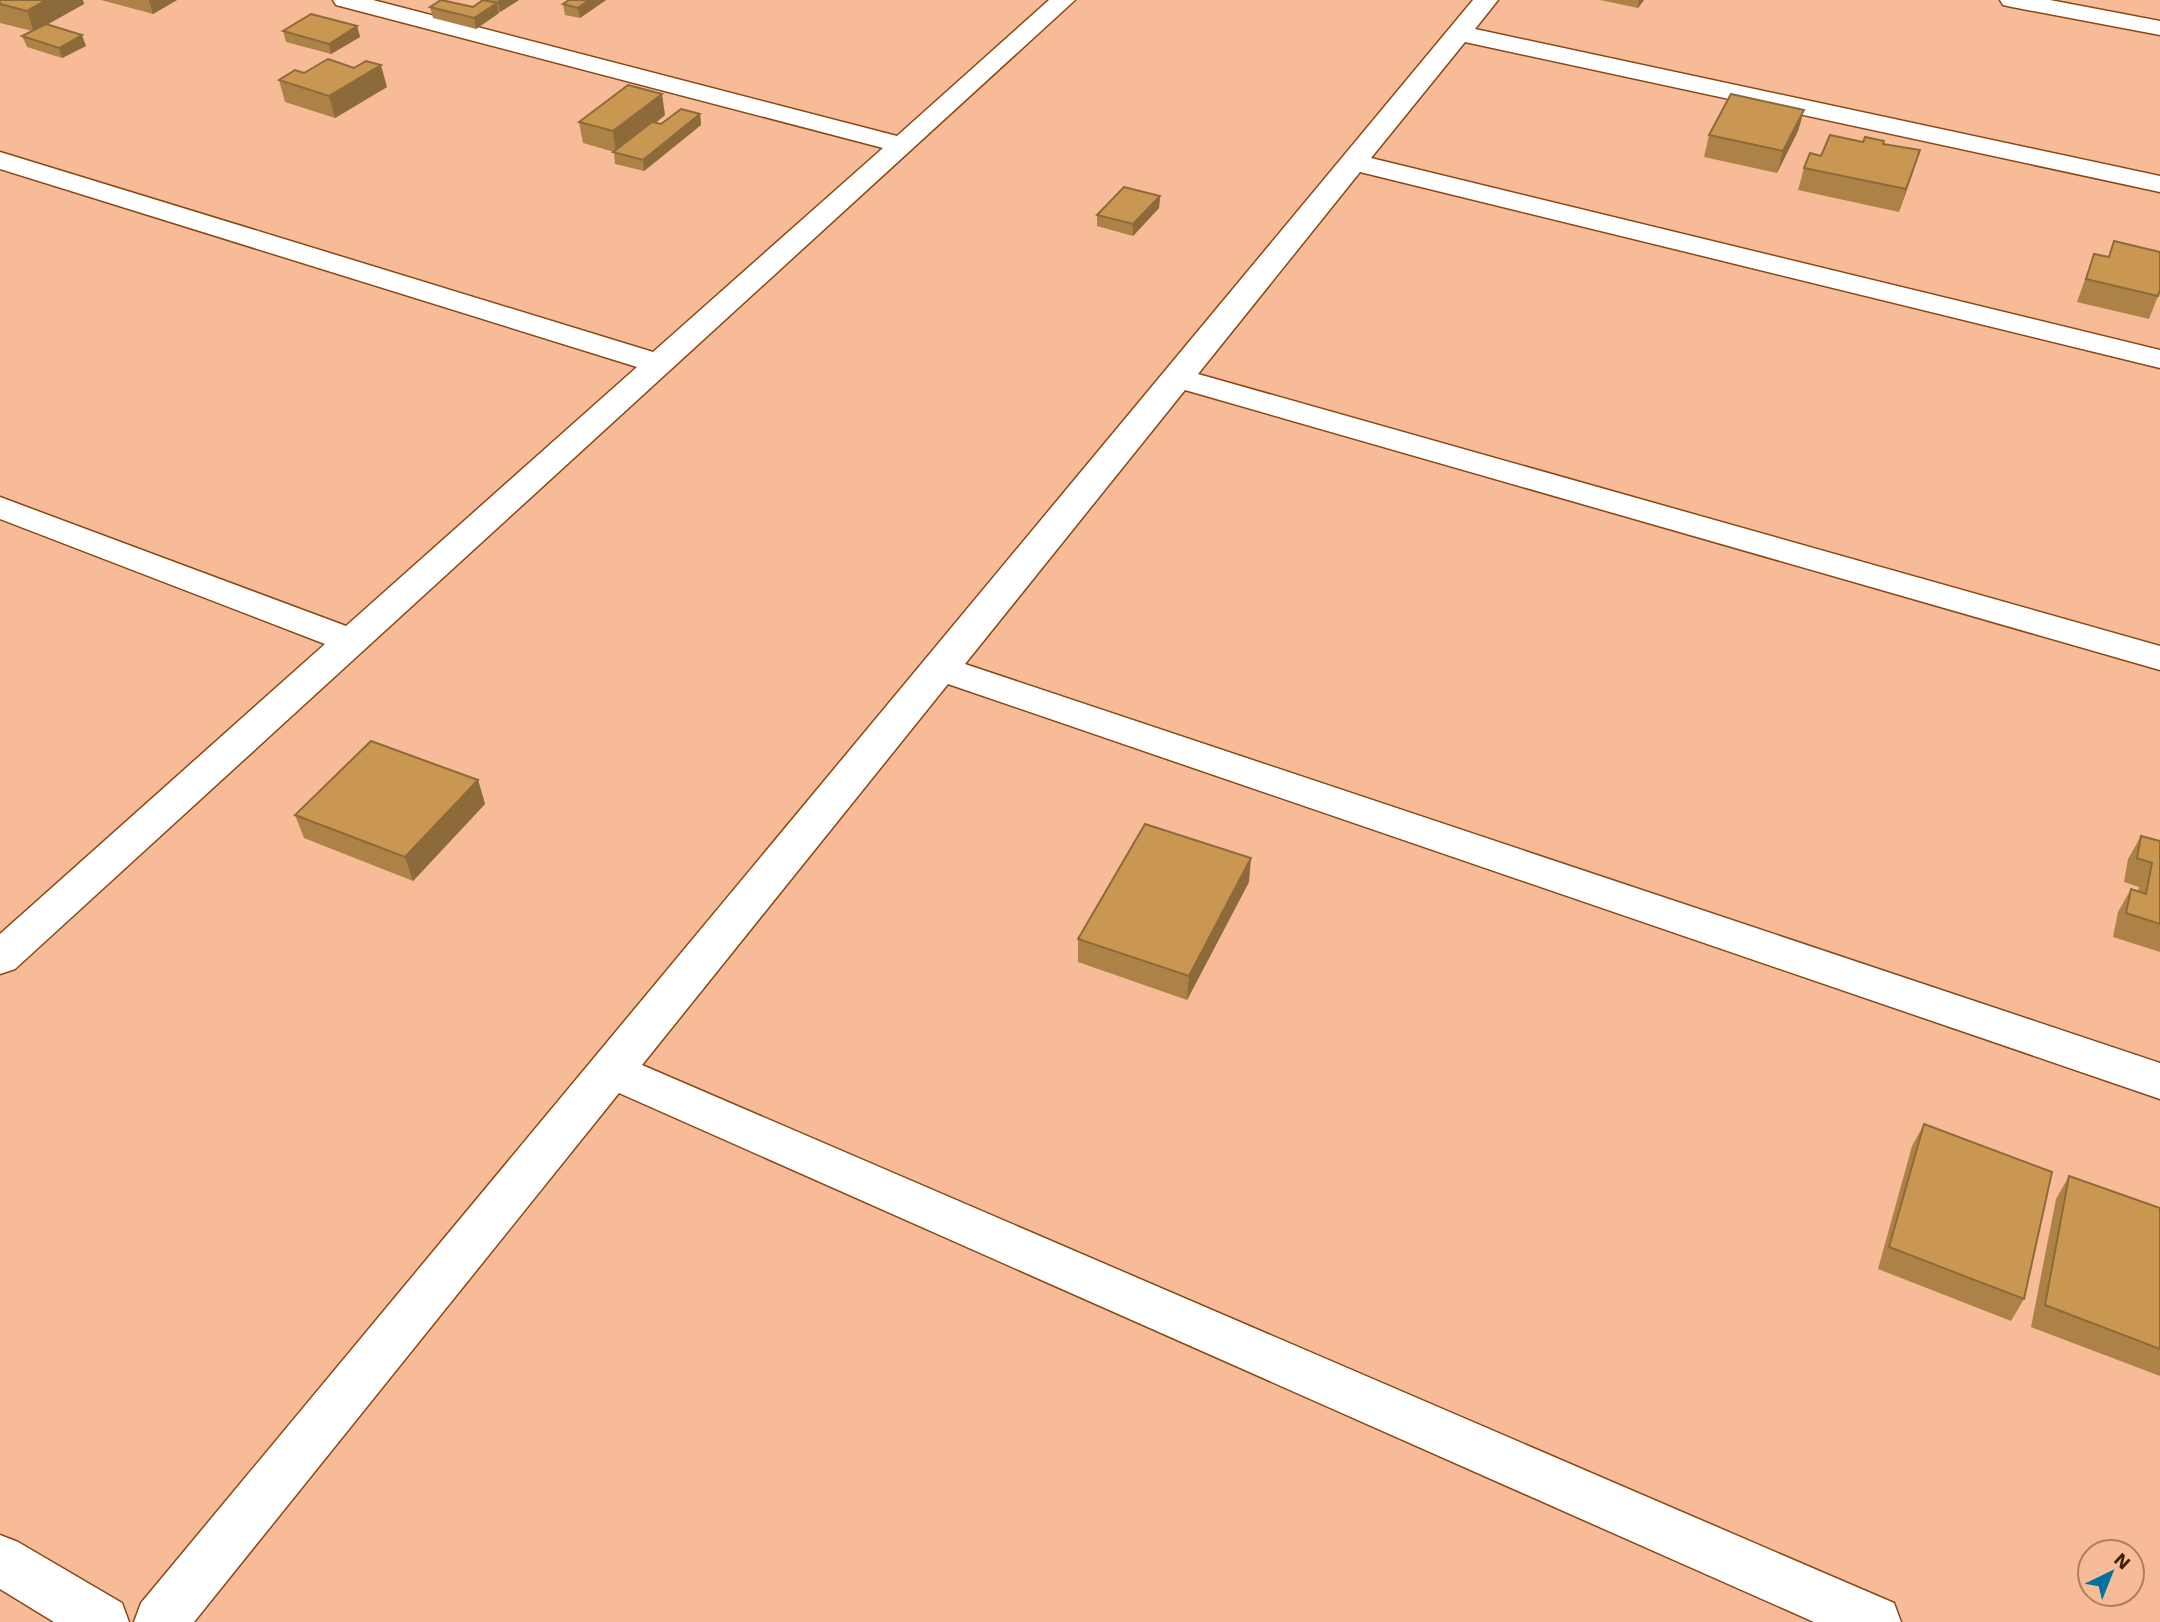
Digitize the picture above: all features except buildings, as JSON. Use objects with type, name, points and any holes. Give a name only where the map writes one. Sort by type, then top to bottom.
[{"type":"street","points":[[345,0],[902,145]]},
{"type":"street","points":[[0,958],[1063,0]]},
{"type":"street","points":[[160,1622],[1486,0]]},
{"type":"street","points":[[2012,0],[2160,28]]},
{"type":"street","points":[[1459,33],[2160,184]]},
{"type":"street","points":[[0,160],[659,364]]},
{"type":"street","points":[[1354,162],[2160,359]]},
{"type":"street","points":[[1177,378],[2160,658]]},
{"type":"street","points":[[0,507],[351,641]]},
{"type":"street","points":[[940,668],[2160,1081]]},
{"type":"street","points":[[611,1070],[1875,1622]]},
{"type":"street","points":[[0,1560],[103,1622]]}]
